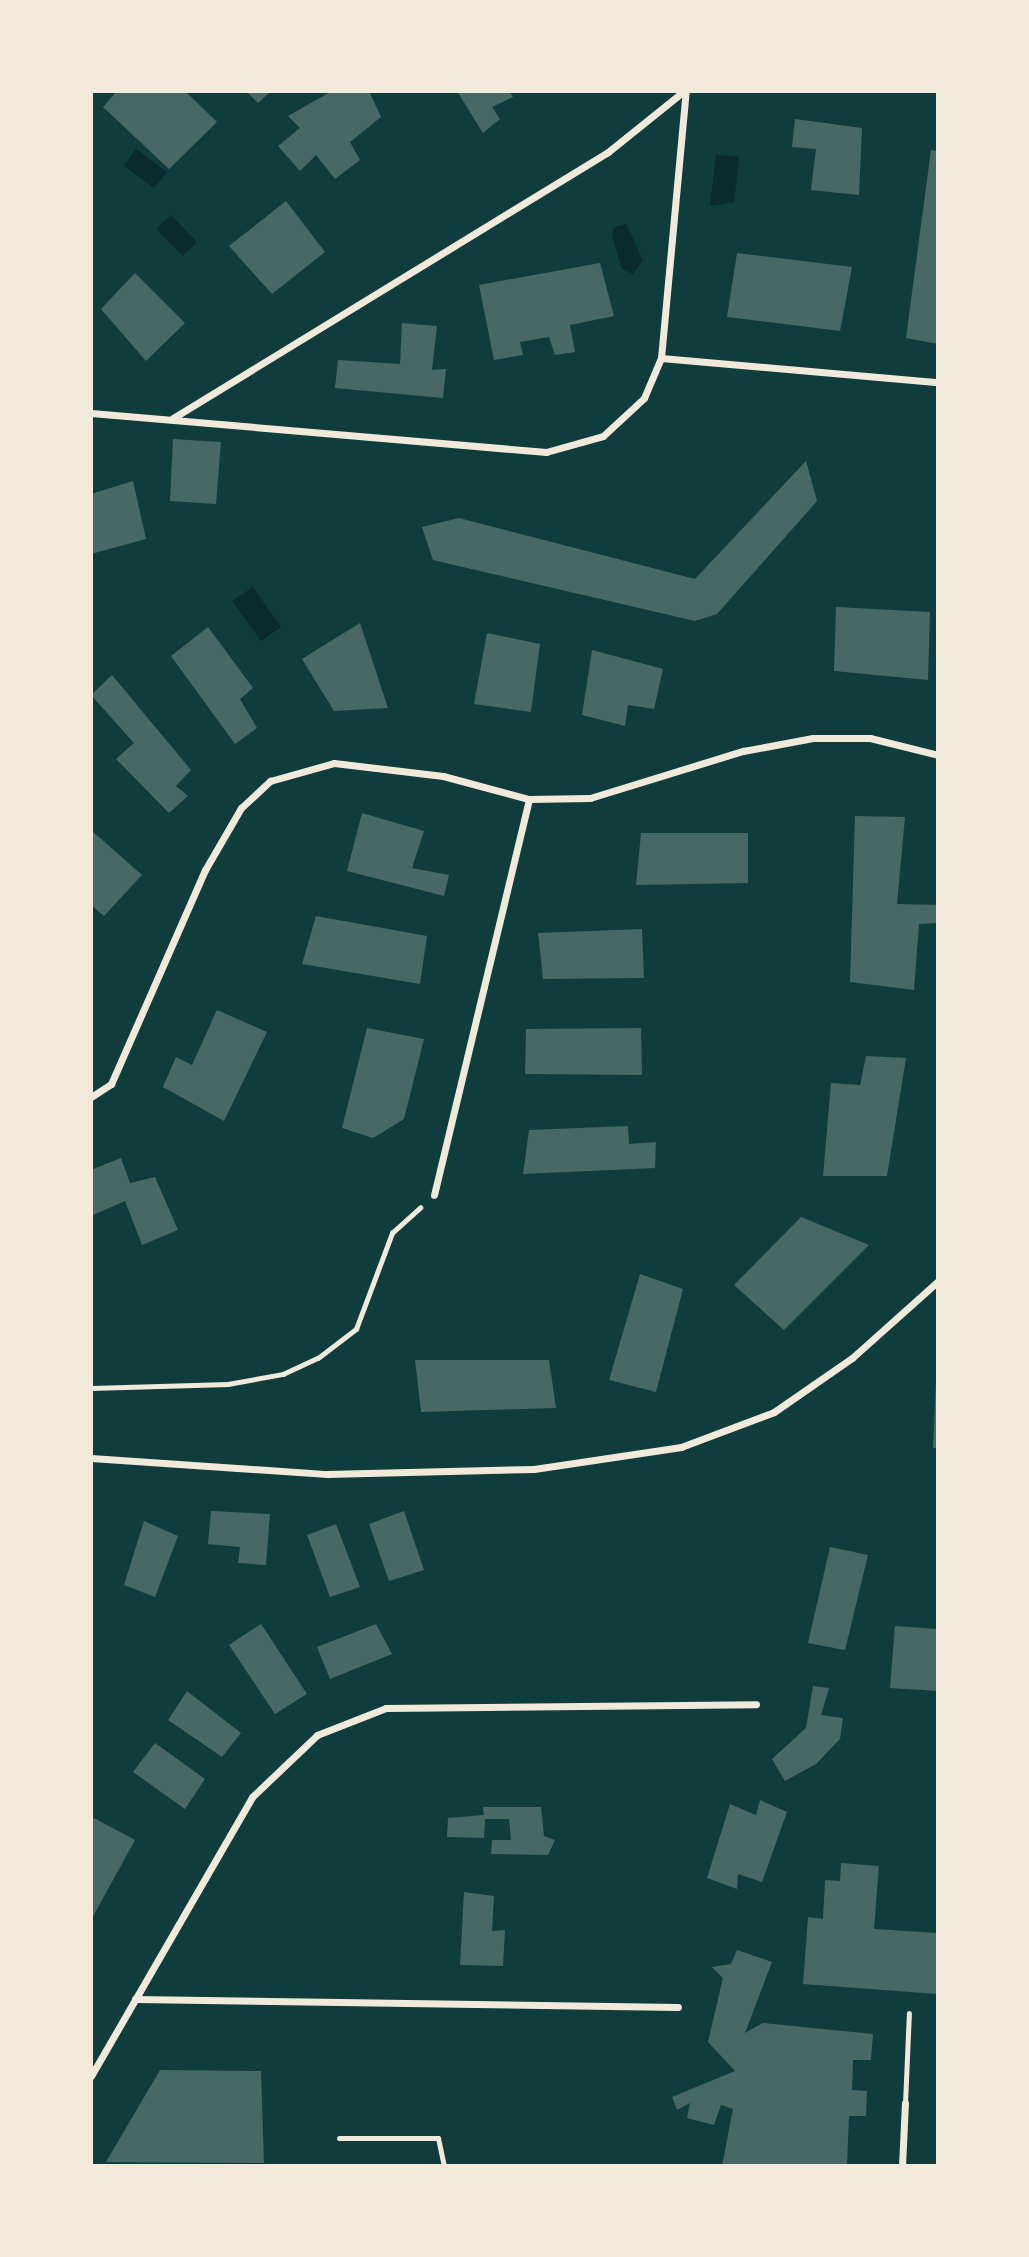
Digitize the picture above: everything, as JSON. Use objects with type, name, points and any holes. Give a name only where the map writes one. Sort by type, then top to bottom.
[{"type":"street","points":[[91,413],[546,452],[603,436],[643,398],[661,358],[685,91]]},
{"type":"street","points":[[172,418],[608,152],[685,91]]},
{"type":"street","points":[[661,358],[938,382]]},
{"type":"street","points":[[91,1097],[111,1084],[205,870],[241,808],[270,780],[334,763],[443,776],[529,799],[590,798],[743,751],[813,738],[870,738],[938,755]]},
{"type":"street","points":[[434,1195],[529,799]]},
{"type":"street","points":[[91,1458],[327,1474],[534,1469],[681,1447],[774,1412],[852,1358],[938,1281]]},
{"type":"street","points":[[91,2076],[252,1797],[317,1735],[386,1708],[756,1704]]},
{"type":"street","points":[[135,1999],[678,2007]]},
{"type":"street","points":[[902,2166],[905,2104]]},
{"type":"lane","points":[[905,2104],[909,2013]]},
{"type":"lane","points":[[339,2138],[438,2138],[444,2166]]},
{"type":"path","points":[[91,1388],[228,1384],[283,1374],[318,1358],[356,1329],[393,1233],[434,1195]]},
{"type":"water","points":[[136,149],[167,172],[154,188],[124,166]]},
{"type":"water","points":[[716,155],[739,157],[734,202],[710,206]]},
{"type":"water","points":[[171,215],[197,242],[183,256],[156,229]]},
{"type":"water","points":[[626,224],[643,260],[633,274],[622,269],[612,236],[614,227]]},
{"type":"water","points":[[253,587],[281,627],[261,641],[232,601]]},
{"type":"building","points":[[117,91],[185,91],[217,122],[169,169],[103,107]]},
{"type":"building","points":[[246,91],[271,91],[258,103]]},
{"type":"building","points":[[332,91],[369,91],[381,117],[350,142],[360,160],[335,179],[316,155],[300,171],[278,146],[300,128],[288,116]]},
{"type":"building","points":[[457,91],[509,91],[513,97],[492,107],[500,119],[483,133]]},
{"type":"building","points":[[795,119],[862,128],[859,195],[811,190],[816,149],[792,147]]},
{"type":"building","points":[[931,150],[938,151],[938,344],[906,338]]},
{"type":"building","points":[[286,201],[325,252],[272,294],[229,246]]},
{"type":"building","points":[[737,253],[852,267],[840,331],[727,317]]},
{"type":"building","points":[[600,263],[614,316],[570,325],[575,352],[555,355],[549,337],[520,342],[523,355],[494,360],[479,285]]},
{"type":"building","points":[[135,273],[185,323],[146,361],[101,309]]},
{"type":"building","points":[[402,323],[437,326],[432,370],[446,369],[443,398],[335,388],[338,360],[400,364]]},
{"type":"building","points":[[173,439],[221,442],[216,504],[170,501]]},
{"type":"building","points":[[806,461],[817,501],[717,614],[695,621],[433,560],[422,527],[459,518],[695,579]]},
{"type":"building","points":[[133,481],[146,539],[91,554],[91,494]]},
{"type":"building","points":[[836,607],[930,612],[928,680],[834,671]]},
{"type":"building","points":[[360,623],[388,708],[334,711],[302,659]]},
{"type":"building","points":[[208,627],[253,688],[240,699],[257,728],[235,744],[171,656]]},
{"type":"building","points":[[487,633],[540,644],[531,712],[474,704]]},
{"type":"building","points":[[592,650],[663,669],[654,709],[628,705],[625,726],[582,715]]},
{"type":"building","points":[[112,675],[191,770],[176,786],[188,796],[169,813],[116,759],[134,743],[91,695]]},
{"type":"building","points":[[362,813],[424,831],[412,868],[449,875],[444,896],[347,871]]},
{"type":"building","points":[[855,816],[905,817],[897,904],[938,905],[938,923],[919,924],[914,990],[850,982]]},
{"type":"building","points":[[91,830],[142,875],[104,916],[91,905]]},
{"type":"building","points":[[641,833],[748,833],[748,883],[636,885]]},
{"type":"building","points":[[316,916],[427,936],[420,984],[302,964]]},
{"type":"building","points":[[642,929],[644,978],[543,979],[538,933]]},
{"type":"building","points":[[217,1010],[267,1032],[224,1121],[163,1087],[176,1057],[192,1065]]},
{"type":"building","points":[[367,1028],[424,1039],[404,1119],[373,1138],[342,1128]]},
{"type":"building","points":[[641,1028],[642,1075],[525,1074],[526,1029]]},
{"type":"building","points":[[866,1056],[906,1058],[887,1176],[823,1176],[831,1083],[860,1085]]},
{"type":"building","points":[[628,1126],[629,1144],[656,1142],[655,1168],[523,1174],[529,1130]]},
{"type":"building","points":[[121,1158],[130,1183],[155,1177],[178,1230],[142,1245],[125,1201],[91,1216],[91,1170]]},
{"type":"building","points":[[801,1217],[869,1245],[784,1330],[734,1285]]},
{"type":"building","points":[[640,1274],[683,1289],[656,1392],[609,1380]]},
{"type":"building","points":[[415,1360],[549,1360],[556,1408],[421,1412]]},
{"type":"building","points":[[936,1380],[938,1448],[933,1448]]},
{"type":"building","points":[[211,1511],[270,1514],[266,1565],[238,1563],[240,1547],[208,1544]]},
{"type":"building","points":[[404,1511],[424,1570],[389,1581],[369,1524]]},
{"type":"building","points":[[144,1521],[178,1536],[155,1597],[124,1585]]},
{"type":"building","points":[[336,1524],[360,1587],[330,1597],[307,1535]]},
{"type":"building","points":[[830,1547],[868,1555],[845,1650],[808,1643]]},
{"type":"building","points":[[261,1624],[307,1694],[275,1714],[229,1645]]},
{"type":"building","points":[[376,1624],[392,1654],[330,1679],[317,1647]]},
{"type":"building","points":[[895,1626],[938,1629],[938,1691],[890,1688]]},
{"type":"building","points":[[813,1686],[829,1688],[821,1715],[843,1718],[840,1739],[816,1764],[785,1781],[772,1759],[806,1728]]},
{"type":"building","points":[[187,1691],[241,1733],[222,1757],[168,1720]]},
{"type":"building","points":[[155,1743],[205,1779],[185,1809],[133,1772]]},
{"type":"building","points":[[760,1800],[787,1812],[762,1882],[738,1874],[737,1889],[707,1878],[730,1804],[756,1815]]},
{"type":"building","points":[[483,1807],[541,1807],[544,1836],[555,1840],[548,1855],[491,1854],[492,1840],[511,1840],[509,1819],[485,1819],[484,1838],[447,1837],[448,1818],[484,1815]]},
{"type":"building","points":[[94,1818],[135,1840],[91,1920],[91,1823]]},
{"type":"building","points":[[841,1863],[879,1866],[874,1929],[938,1933],[938,1994],[803,1984],[808,1917],[823,1919],[825,1880],[840,1881]]},
{"type":"building","points":[[464,1892],[494,1896],[492,1931],[505,1930],[503,1966],[460,1965]]},
{"type":"building","points":[[737,1950],[772,1962],[745,2033],[763,2023],[873,2034],[871,2060],[853,2060],[852,2090],[867,2091],[866,2116],[849,2116],[847,2166],[722,2166],[733,2109],[721,2105],[714,2125],[687,2118],[690,2103],[677,2110],[672,2097],[735,2071],[708,2042],[723,1978],[712,1967],[731,1964]]},
{"type":"building","points":[[160,2070],[261,2071],[264,2163],[106,2162]]}]
